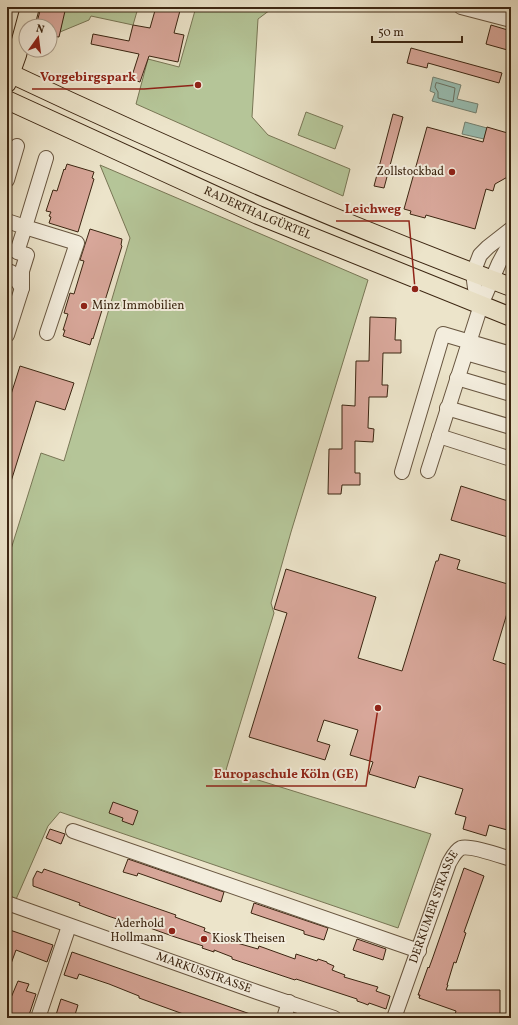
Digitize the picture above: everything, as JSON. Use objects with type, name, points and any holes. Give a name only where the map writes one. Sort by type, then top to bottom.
[{"type":"main road","points":[[8,76],[30,7]]},
{"type":"main road","name":"RADERTHALGÜRTEL","points":[[8,76],[273,192],[511,287]]},
{"type":"main road","name":"RADERTHALGÜRTEL","points":[[7,100],[252,212],[511,317]]},
{"type":"main road","points":[[252,212],[266,204],[273,192]]},
{"type":"street","points":[[461,7],[511,20]]},
{"type":"street","points":[[7,180],[17,146]]},
{"type":"street","points":[[7,335],[22,288],[22,272],[27,255],[12,251],[26,227],[46,158]]},
{"type":"street","points":[[7,222],[77,243],[47,334]]},
{"type":"street","points":[[481,305],[475,288],[473,273],[480,255],[511,229]]},
{"type":"street","points":[[428,471],[481,305],[499,263],[511,241]]},
{"type":"street","points":[[7,271],[11,272],[22,288]]},
{"type":"street","points":[[402,472],[443,334],[511,366]]},
{"type":"street","points":[[468,347],[511,354]]},
{"type":"street","points":[[458,378],[511,394]]},
{"type":"street","points":[[448,408],[511,427]]},
{"type":"street","points":[[439,436],[511,459]]},
{"type":"street","points":[[73,831],[419,951]]},
{"type":"street","name":"DERKUMER STRASSE","points":[[394,1018],[449,863],[455,853],[461,848],[467,848],[480,850],[511,859]]},
{"type":"street","name":"MARKUSSTRASSE","points":[[7,903],[334,1018]]},
{"type":"street","points":[[38,1018],[69,926]]},
{"type":"street","points":[[284,1018],[289,1002]]},
{"type":"green space","points":[[64,7],[156,7],[155,11],[138,8],[133,25],[91,16],[89,20],[60,32]]},
{"type":"green space","points":[[196,7],[274,7],[258,19],[252,117],[268,135],[350,169],[343,196],[136,104],[148,59],[179,67]]},
{"type":"green space","points":[[306,112],[343,126],[335,149],[298,135]]},
{"type":"green space","points":[[100,165],[368,280],[291,532],[271,603],[274,613],[226,770],[431,834],[398,928],[60,812],[48,826],[7,920],[7,562],[41,453],[64,461],[130,238]]},
{"type":"water","points":[[433,77],[461,85],[457,99],[478,104],[476,113],[432,101],[435,93],[430,91]]},
{"type":"water","points":[[465,122],[487,128],[484,139],[462,134]]},
{"type":"building","points":[[41,7],[64,7],[63,11],[65,11],[59,37],[58,18],[38,18]]},
{"type":"building","points":[[156,7],[181,7],[174,33],[184,35],[178,62],[149,56],[140,82],[131,79],[139,54],[91,44],[93,34],[129,41],[133,25],[150,28]]},
{"type":"building","points":[[491,25],[511,31],[511,51],[486,44]]},
{"type":"building","points":[[411,48],[502,73],[499,83],[428,63],[427,68],[407,63]]},
{"type":"building","points":[[393,114],[403,117],[384,188],[374,186]]},
{"type":"building","name":"Zollstockbad","points":[[427,127],[483,142],[487,127],[511,134],[511,175],[495,184],[493,191],[486,189],[475,229],[426,215],[425,218],[410,214],[411,211],[404,209]]},
{"type":"building","points":[[67,164],[94,172],[92,178],[94,179],[78,232],[49,223],[51,217],[49,216],[51,212],[46,211],[53,190],[57,191]]},
{"type":"building","points":[[90,229],[122,239],[122,246],[90,345],[63,336],[65,330],[63,330],[68,314],[64,313],[70,293],[74,294],[84,261],[80,260]]},
{"type":"building","points":[[370,317],[396,318],[395,340],[401,340],[401,353],[383,353],[382,385],[388,385],[387,397],[369,397],[368,428],[374,429],[373,442],[355,441],[355,473],[360,473],[360,485],[342,485],[341,494],[328,494],[329,449],[342,449],[342,405],[355,406],[356,361],[369,361]]},
{"type":"building","points":[[20,366],[74,383],[65,410],[36,401],[9,488],[7,488],[7,407]]},
{"type":"building","points":[[461,486],[511,502],[511,538],[451,520]]},
{"type":"building","points":[[440,554],[460,560],[457,569],[511,585],[511,600],[493,660],[511,666],[511,831],[489,825],[486,836],[463,829],[466,817],[455,814],[463,789],[419,776],[415,788],[369,774],[373,762],[350,755],[358,730],[324,720],[317,741],[330,745],[325,760],[249,737],[287,613],[274,609],[286,569],[376,597],[358,658],[402,671],[436,561],[438,561]]},
{"type":"building","points":[[113,802],[138,811],[133,825],[122,821],[123,818],[109,813]]},
{"type":"building","points":[[50,829],[65,834],[61,844],[46,838]]},
{"type":"building","points":[[128,859],[224,892],[221,902],[138,873],[137,876],[123,872]]},
{"type":"building","points":[[464,868],[484,876],[464,932],[466,933],[456,963],[454,962],[446,990],[500,990],[500,1018],[454,1018],[456,1011],[419,998],[420,995],[418,995]]},
{"type":"building","points":[[44,869],[176,915],[175,917],[205,928],[204,931],[237,943],[258,949],[259,946],[295,959],[296,954],[317,961],[318,959],[327,962],[334,966],[332,970],[345,975],[344,977],[378,987],[376,991],[390,996],[386,1009],[369,1003],[368,1005],[357,1001],[357,999],[232,959],[232,957],[214,950],[214,952],[202,948],[203,946],[136,923],[135,925],[108,916],[79,905],[80,903],[33,886],[33,879],[37,871],[42,873]]},
{"type":"building","points":[[254,903],[328,928],[324,940],[304,934],[304,931],[251,913]]},
{"type":"building","points":[[7,929],[53,945],[47,962],[16,950],[7,972]]},
{"type":"building","points":[[357,939],[386,949],[383,960],[353,950]]},
{"type":"building","points":[[72,952],[256,1016],[256,1018],[184,1018],[186,1015],[139,998],[139,996],[109,984],[79,974],[77,979],[64,975]]},
{"type":"building","points":[[18,981],[29,984],[26,991],[36,994],[28,1018],[7,1018],[7,999],[10,1000]]},
{"type":"building","points":[[61,999],[78,1005],[74,1018],[55,1018]]},
{"type":"place","name":"Vorgebirgspark","points":[[198,85]]},
{"type":"place","name":"Zollstockbad","points":[[452,172]]},
{"type":"place","name":"Leichweg","points":[[415,289]]},
{"type":"place","name":"Minz Immobilien","points":[[84,306]]},
{"type":"place","name":"Europaschule Köln (GE)","points":[[378,708]]},
{"type":"place","name":"Aderhold Hollmann","points":[[172,931]]},
{"type":"place","name":"Kiosk Theisen","points":[[204,939]]}]
